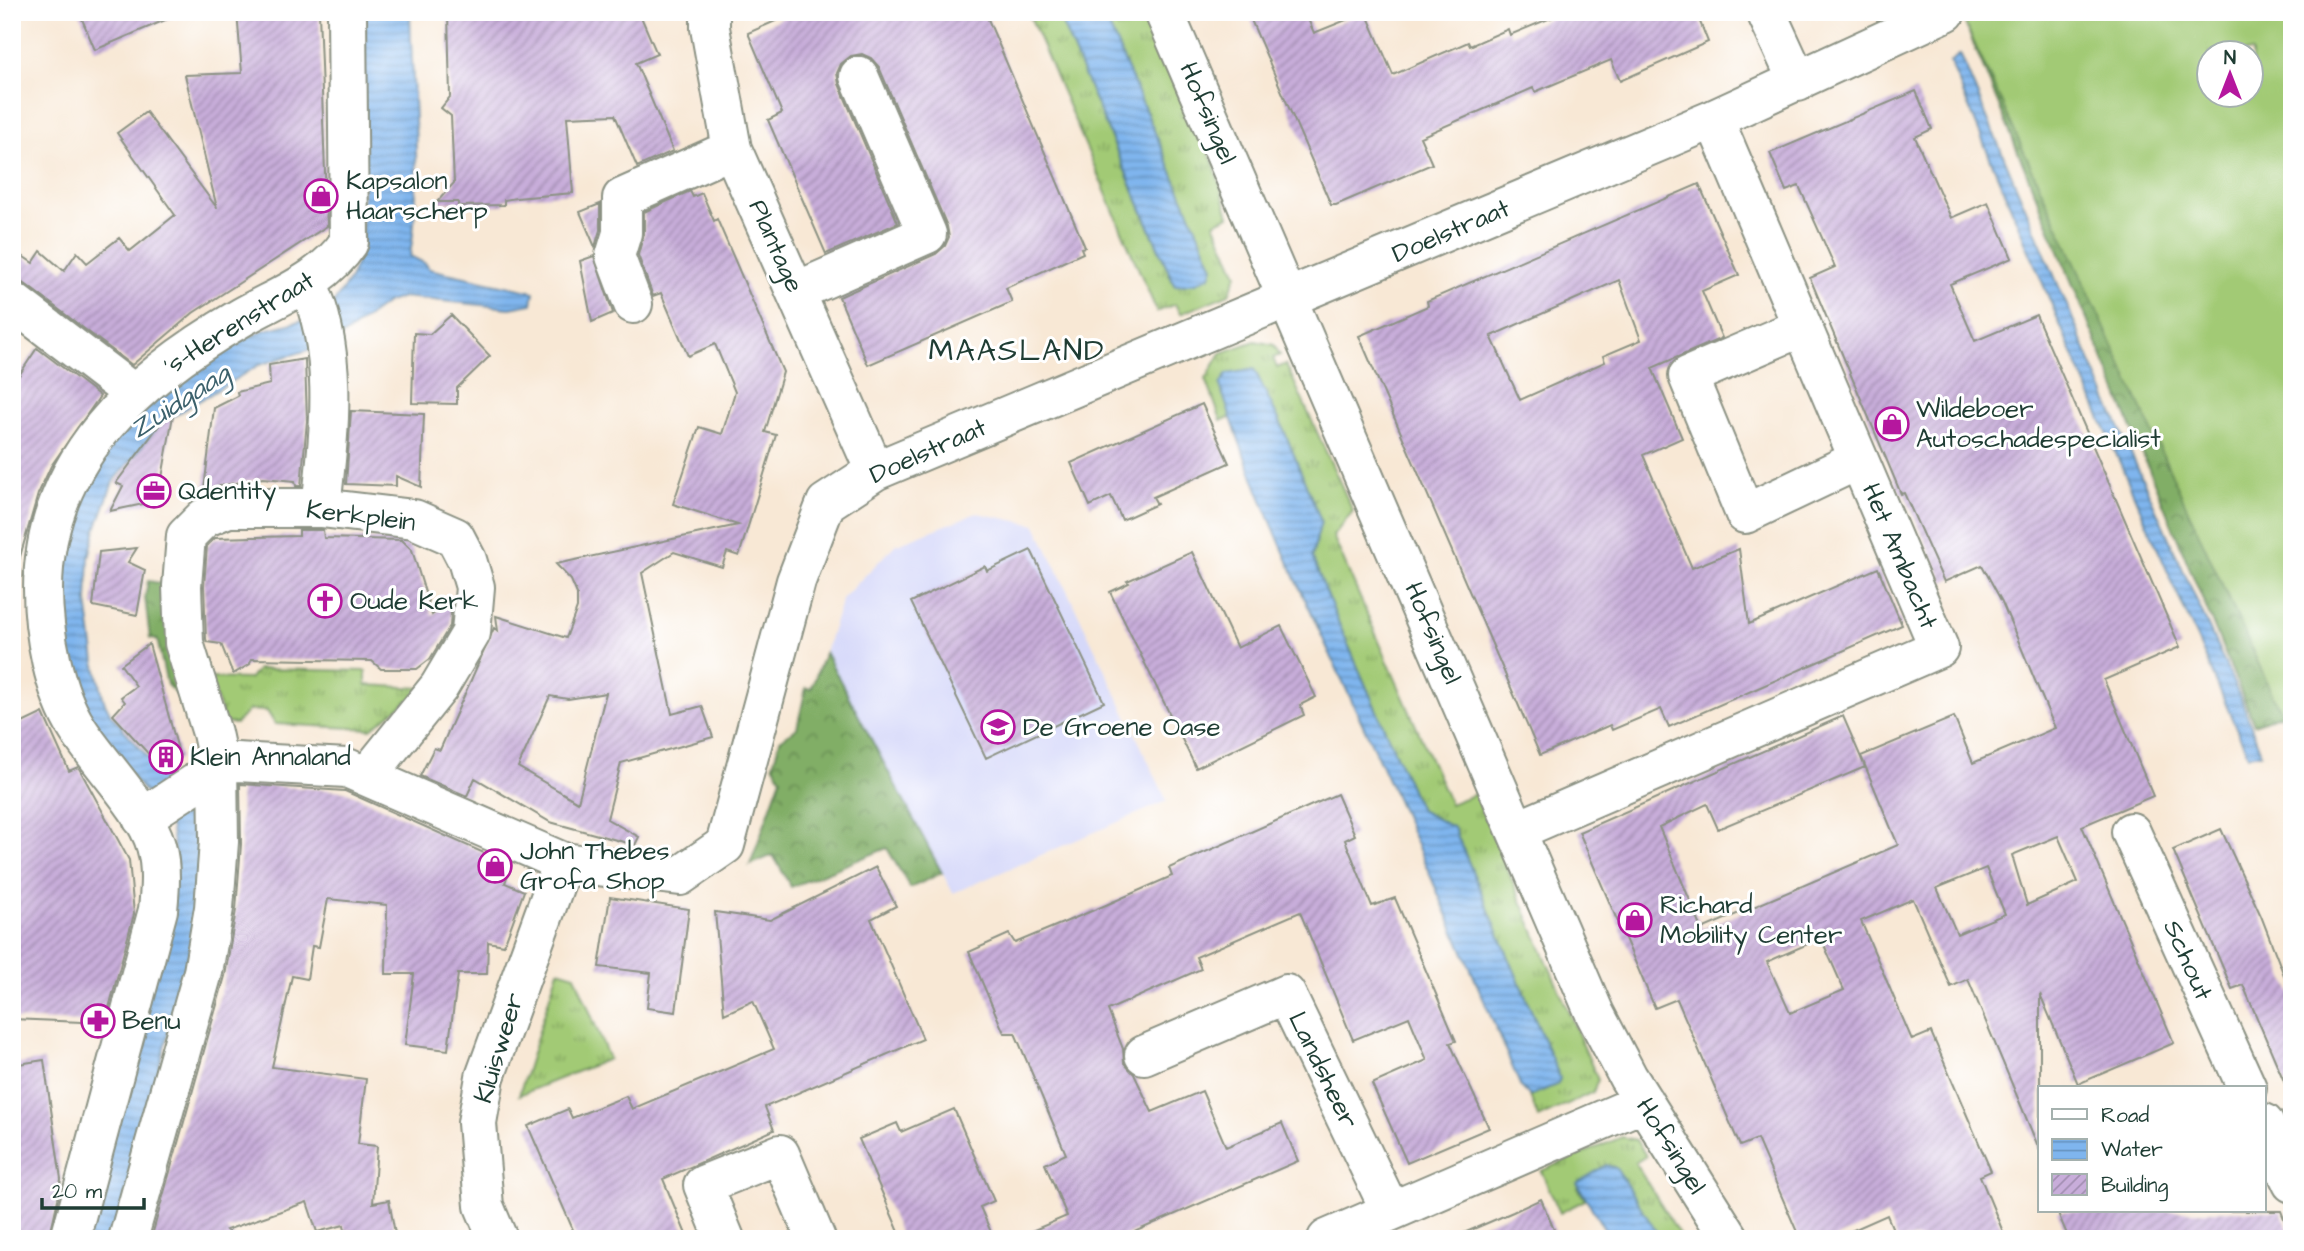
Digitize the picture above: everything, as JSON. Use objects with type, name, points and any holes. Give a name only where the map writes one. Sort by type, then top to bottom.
[{"type":"street","name":"'s-Herenstraat","points":[[70,1239],[158,910],[160,877],[149,813],[75,725],[52,665],[43,623],[45,565],[51,531],[66,486],[96,433],[133,393],[241,318],[318,313],[337,260],[349,242],[347,12]]},
{"type":"street","name":"Plantage","points":[[710,12],[710,28],[732,149],[875,471]]},
{"type":"street","name":"Hofsingel","points":[[1164,12],[1595,1014],[1644,1102],[1730,1239]]},
{"type":"street","points":[[1766,12],[1798,82]]},
{"type":"street","name":"Doelstraat","points":[[207,772],[347,768],[563,862],[680,876],[725,845],[796,581],[826,503],[875,471],[1714,119],[1944,13]]},
{"type":"street","points":[[797,291],[927,234],[859,76]]},
{"type":"street","name":"Het Ambacht","points":[[1518,830],[1939,648],[1714,119]]},
{"type":"street","points":[[633,304],[615,256],[622,233],[622,198],[732,149]]},
{"type":"street","points":[[12,302],[133,393]]},
{"type":"street","points":[[318,313],[321,508]]},
{"type":"street","points":[[1802,327],[1688,376],[1745,514],[1858,460]]},
{"type":"street","name":"Kerkplein","points":[[207,772],[212,733],[184,643],[182,586],[186,536],[204,518],[228,508],[321,508],[414,519],[455,537],[467,561],[475,587],[471,633],[439,687],[368,775]]},
{"type":"street","points":[[128,1239],[203,972],[215,908],[218,855],[207,772],[149,813]]},
{"type":"street","name":"Schout","points":[[2131,832],[2246,1086]]},
{"type":"street","name":"Kluisweer","points":[[498,1239],[484,1206],[477,1123],[485,1077],[563,862]]},
{"type":"street","name":"Landsheer","points":[[1144,1055],[1286,994],[1390,1210]]},
{"type":"street","points":[[1327,1239],[1644,1102]]},
{"type":"street","points":[[2266,1127],[2292,1183]]},
{"type":"street","points":[[725,1239],[703,1185],[780,1154],[816,1239]]},
{"type":"shaded area","name":"De Groene Oase","points":[[977,513],[1036,525],[1167,801],[953,893],[825,652],[842,599],[895,545]]},
{"type":"green space","points":[[1028,12],[1057,12],[1174,285],[1213,267],[1103,12],[1149,12],[1214,164],[1229,216],[1214,223],[1237,274],[1229,294],[1180,314],[1175,304],[1157,312]]},
{"type":"green space","points":[[1960,12],[2292,12],[2292,737]]},
{"type":"green space","points":[[1995,12],[2292,710],[2254,724],[1966,26]]},
{"type":"green space","points":[[1255,341],[1274,345],[1280,355],[1273,358],[1277,368],[1286,364],[1353,511],[1333,536],[1450,804],[1475,794],[1598,1080],[1593,1092],[1538,1118],[1530,1096],[1558,1084],[1560,1078],[1454,828],[1420,810],[1339,624],[1312,557],[1321,521],[1283,428],[1254,369],[1220,385],[1231,418],[1221,420],[1206,379],[1221,353]]},
{"type":"green space","points":[[148,581],[173,585],[187,704],[167,685],[157,639],[150,639],[145,597]]},
{"type":"green space","points":[[825,652],[942,873],[910,888],[887,848],[791,887],[773,855],[750,865],[781,778],[773,764],[780,740],[797,728],[806,688],[811,689]]},
{"type":"green space","points":[[258,669],[366,671],[366,685],[424,688],[371,729],[275,724],[267,711],[249,710],[236,724],[225,723],[209,678],[249,679]]},
{"type":"green space","points":[[558,970],[575,975],[609,1059],[519,1095]]},
{"type":"green space","points":[[1622,1137],[1636,1140],[1646,1156],[1635,1163],[1682,1239],[1661,1239],[1613,1166],[1578,1188],[1585,1200],[1560,1213],[1541,1171]]},
{"type":"water","name":"Zuidgaag","points":[[365,12],[410,12],[416,196],[410,256],[426,264],[429,269],[534,292],[532,304],[510,308],[403,297],[388,302],[334,342],[259,365],[169,419],[113,482],[89,557],[87,601],[95,662],[104,701],[111,715],[199,816],[204,856],[202,903],[114,1239],[88,1239],[176,864],[171,830],[165,814],[137,783],[79,702],[60,640],[61,562],[72,513],[118,429],[213,354],[265,330],[325,315],[350,279],[362,248]]},
{"type":"water","points":[[1057,12],[1103,12],[1213,267],[1210,276],[1196,283],[1175,286]]},
{"type":"water","points":[[1960,54],[2108,402],[2242,702],[2261,753],[2248,755],[2072,353],[1950,62]]},
{"type":"water","points":[[1254,369],[1283,428],[1321,521],[1312,557],[1339,624],[1420,810],[1454,828],[1560,1078],[1558,1084],[1530,1096],[1521,1087],[1413,835],[1253,478],[1220,385],[1227,374]]},
{"type":"water","points":[[1606,1165],[1616,1168],[1661,1239],[1610,1239],[1577,1183]]},
{"type":"building","points":[[79,12],[184,12],[95,50]]},
{"type":"building","points":[[237,12],[319,12],[327,226],[193,313],[132,365],[25,284],[12,280],[12,249],[33,263],[41,251],[64,271],[77,252],[87,263],[119,238],[130,251],[175,215],[117,133],[146,112],[217,208],[185,75],[242,73]]},
{"type":"building","points":[[448,12],[639,12],[657,54],[636,63],[673,151],[637,167],[615,115],[567,117],[573,193],[504,200],[504,205],[458,206],[458,202],[437,202],[454,183],[451,116],[441,108],[450,97]]},
{"type":"building","points":[[796,12],[985,12],[1085,247],[1081,248],[1083,253],[1006,288],[1012,302],[868,365],[839,297],[936,254],[945,246],[949,237],[947,226],[879,67],[871,58],[862,54],[851,56],[841,64],[837,73],[839,84],[898,223],[826,254],[768,120],[782,113],[748,33]]},
{"type":"building","points":[[1269,12],[1305,12],[1314,33],[1366,12],[1393,75],[1468,42],[1470,46],[1508,29],[1510,35],[1565,12],[1696,12],[1708,42],[1620,81],[1611,60],[1535,92],[1533,88],[1420,137],[1432,164],[1331,205],[1251,20]]},
{"type":"building","points":[[1916,91],[1932,129],[1915,137],[1951,218],[1988,202],[2012,258],[1950,284],[1975,341],[2036,315],[2180,647],[2104,680],[2153,796],[2082,826],[2174,1043],[2078,1084],[2040,994],[2038,1146],[1968,979],[1951,987],[1913,899],[1861,921],[1912,1040],[1931,1032],[1991,1171],[1980,1176],[2006,1239],[1897,1239],[1887,1215],[1833,1239],[1800,1239],[1757,1139],[1740,1146],[1677,999],[1655,1008],[1579,832],[1843,716],[1865,767],[1718,829],[1707,804],[1659,827],[1702,929],[1898,845],[1861,756],[1954,717],[1973,763],[2055,728],[2002,602],[1982,565],[1944,582],[1904,493],[1901,494],[1810,278],[1835,267],[1799,186],[1786,191],[1770,153]],"holes":[[[2058,836],[2078,882],[2027,905],[2012,855]],[[1986,868],[2005,914],[1957,934],[1937,888]],[[1821,938],[1844,990],[1790,1013],[1767,962]]]},
{"type":"building","points":[[1699,184],[1739,275],[1702,291],[1722,338],[1652,368],[1682,438],[1643,455],[1692,568],[1739,549],[1749,624],[1878,568],[1902,625],[1669,727],[1661,709],[1612,730],[1610,725],[1540,755],[1359,336],[1428,306],[1427,301]],"holes":[[[1619,280],[1641,340],[1603,356],[1605,362],[1520,400],[1491,336]]]},
{"type":"building","points":[[690,191],[693,197],[702,193],[714,221],[717,219],[783,372],[765,432],[776,435],[739,556],[727,552],[722,567],[674,552],[642,573],[672,714],[702,706],[713,737],[621,763],[607,819],[639,837],[635,845],[550,822],[475,778],[467,796],[420,776],[434,748],[440,750],[494,628],[498,631],[496,616],[566,638],[577,608],[577,594],[571,580],[556,564],[738,525],[673,504],[699,427],[722,434],[735,392],[715,344],[688,356],[661,293],[653,296],[638,255],[644,233],[644,212]],"holes":[[[606,693],[578,802],[518,767],[550,696],[568,699]]]},
{"type":"building","points":[[600,204],[600,230],[595,247],[580,212]]},
{"type":"building","points":[[594,256],[613,313],[592,322],[580,261]]},
{"type":"building","points":[[451,315],[490,356],[457,388],[457,404],[412,403],[414,333],[430,334]]},
{"type":"building","points":[[37,348],[100,396],[51,466],[38,494],[17,567],[12,566],[12,386]]},
{"type":"building","points":[[305,359],[307,421],[301,486],[296,486],[295,481],[263,478],[204,489],[214,408],[238,396],[237,392],[270,384],[269,365]]},
{"type":"building","points":[[175,404],[158,501],[110,511],[123,486],[116,483]]},
{"type":"building","points":[[1202,404],[1229,463],[1153,497],[1157,504],[1122,520],[1111,496],[1090,506],[1071,463]]},
{"type":"building","points":[[351,411],[424,414],[421,487],[396,476],[396,486],[346,484]]},
{"type":"building","name":"Oude Kerk","points":[[299,530],[323,530],[324,538],[402,540],[412,550],[432,615],[452,598],[450,626],[430,659],[417,669],[381,669],[372,661],[251,659],[250,664],[233,674],[221,644],[207,642],[206,639],[204,586],[207,546],[215,538],[299,536]]},
{"type":"building","points":[[137,548],[128,562],[145,570],[137,615],[93,606],[99,552]]},
{"type":"building","points":[[1031,550],[1104,702],[986,758],[911,602],[985,566],[987,571]]},
{"type":"building","points":[[1192,552],[1237,648],[1281,626],[1316,697],[1300,705],[1304,715],[1196,768],[1110,592],[1129,583],[1127,581]]},
{"type":"building","points":[[149,644],[180,757],[164,771],[113,715],[125,702],[121,697],[136,686],[121,665]]},
{"type":"building","points":[[43,713],[69,771],[78,767],[129,860],[134,914],[105,1023],[12,1019],[12,728]]},
{"type":"building","points":[[240,784],[345,791],[511,865],[505,883],[524,891],[504,945],[488,942],[487,974],[458,974],[448,1050],[405,1045],[414,974],[386,974],[387,905],[328,899],[319,947],[312,946],[307,979],[292,976],[272,1067],[366,1079],[358,1144],[377,1146],[373,1203],[389,1200],[396,1239],[353,1239],[351,1230],[345,1231],[344,1225],[317,1232],[307,1202],[226,1230],[237,1239],[151,1239],[225,976],[236,910],[241,844]]},
{"type":"building","points":[[1337,794],[1355,835],[1345,840],[1372,906],[1395,898],[1456,1041],[1450,1043],[1489,1128],[1407,1163],[1372,1084],[1427,1060],[1409,1017],[1353,1040],[1300,912],[1196,957],[1201,969],[1108,1010],[1123,1049],[1124,1063],[1134,1074],[1152,1112],[1202,1091],[1226,1147],[1282,1123],[1298,1161],[1118,1239],[1013,1239],[1067,1216],[1045,1164],[1066,1154],[1015,1033],[1004,1033],[969,952],[1009,934],[1015,943],[1106,905],[1172,876],[1169,868]]},
{"type":"building","points":[[2221,829],[2261,916],[2292,996],[2292,1100],[2243,985],[2232,989],[2173,850]]},
{"type":"building","points":[[876,867],[896,906],[871,919],[923,1039],[765,1107],[774,1130],[663,1179],[688,1239],[577,1239],[528,1126],[568,1109],[572,1118],[626,1096],[632,1109],[774,1049],[753,1001],[724,1014],[715,912],[770,920]]},
{"type":"building","points":[[610,897],[689,909],[676,1012],[647,1008],[651,973],[599,967]]},
{"type":"building","points":[[44,1060],[61,1179],[58,1199],[49,1239],[12,1239],[12,1065]]},
{"type":"building","points":[[954,1109],[994,1201],[980,1207],[994,1239],[902,1239],[859,1139],[897,1123],[901,1132]]},
{"type":"building","points":[[1541,1199],[1558,1239],[1450,1239],[1513,1212]]},
{"type":"building","points":[[2281,1211],[2292,1239],[2069,1239],[2057,1212]]},
{"type":"place","name":"Kapsalon Haarscherp","points":[[321,196]]},
{"type":"place","name":"Wildeboer Autoschadespecialist","points":[[1892,424]]},
{"type":"place","name":"Qdentity","points":[[154,491]]},
{"type":"place","name":"Oude Kerk","points":[[325,601]]},
{"type":"place","name":"De Groene Oase","points":[[998,727]]},
{"type":"place","name":"Klein Annaland","points":[[166,757]]},
{"type":"place","name":"John Thebes Grofa Shop","points":[[495,866]]},
{"type":"place","name":"Richard Mobility Center","points":[[1635,920]]},
{"type":"place","name":"Benu","points":[[98,1021]]},
{"type":"district","name":"MAASLAND","points":[[1017,351]]}]
